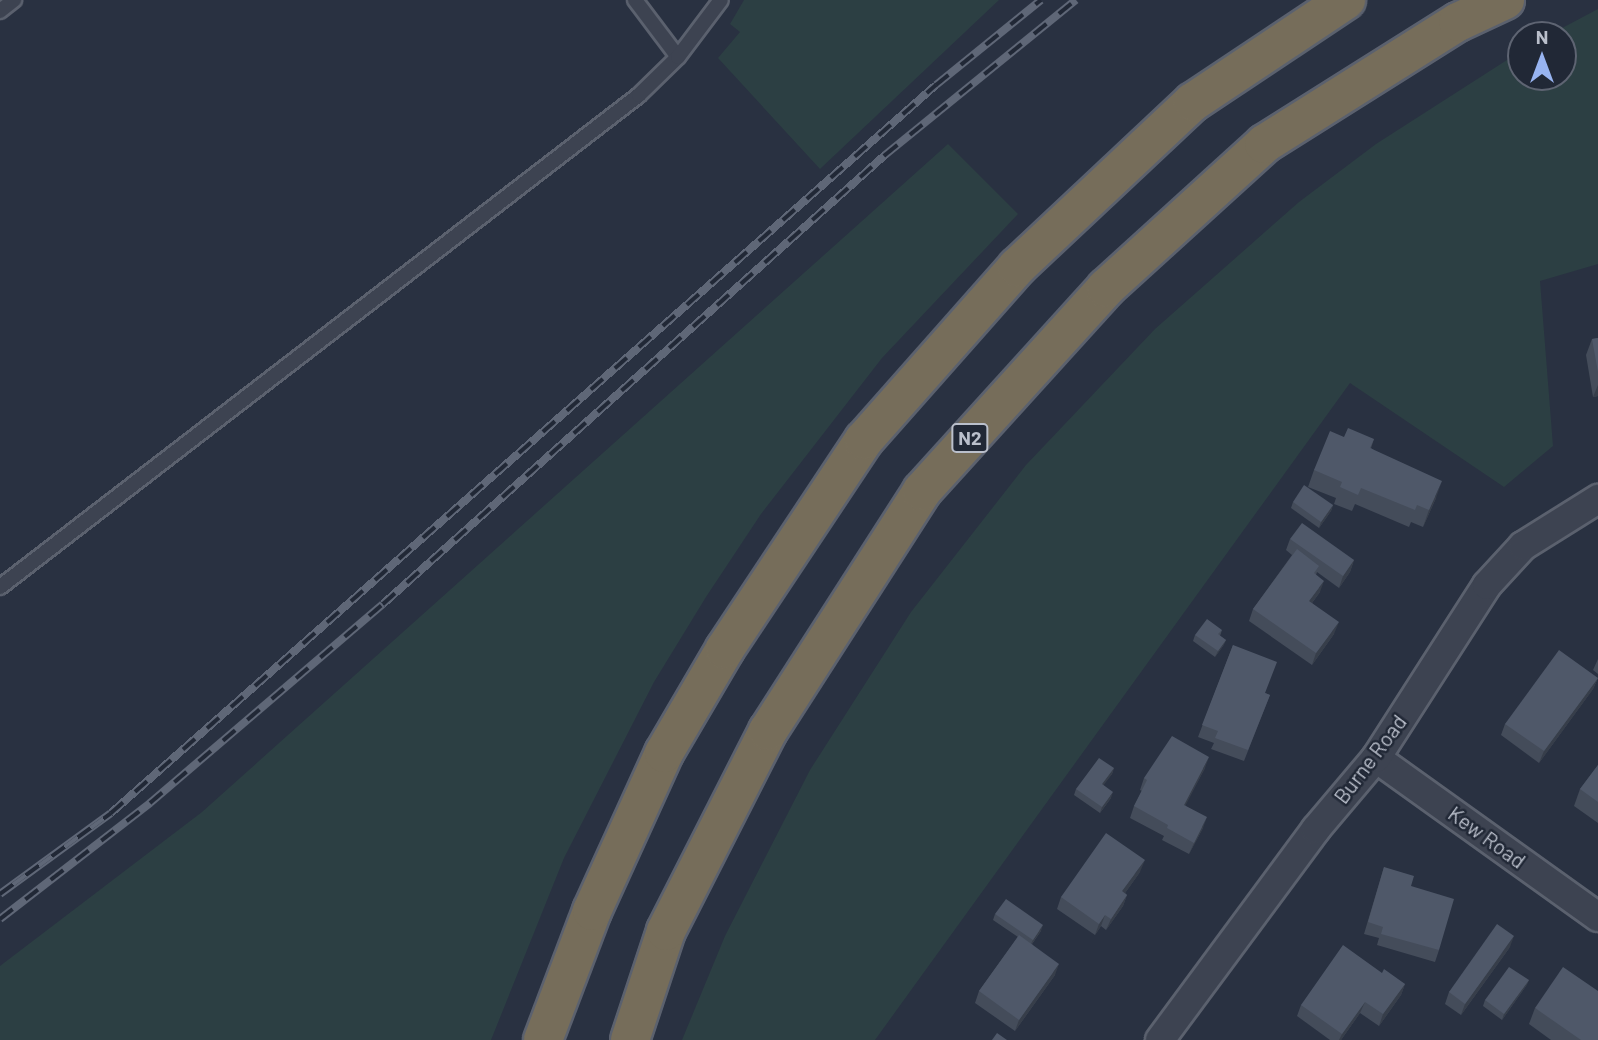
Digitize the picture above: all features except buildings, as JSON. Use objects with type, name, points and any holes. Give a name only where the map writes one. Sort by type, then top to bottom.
[{"type":"highway","points":[[543,1040],[592,911],[664,753],[725,649],[864,439],[1017,267],[1193,102],[1346,0]]},
{"type":"highway","name":"N2","points":[[630,1040],[666,931],[768,731],[922,491],[1106,288],[1264,144],[1458,22],[1505,0]]},
{"type":"street","name":"Burne Road","points":[[1160,1040],[1316,829],[1376,758],[1487,585],[1523,546],[1598,499]]},
{"type":"street","name":"Kew Road","points":[[1376,758],[1598,917]]},
{"type":"lane","points":[[0,11],[14,0]]},
{"type":"lane","points":[[635,0],[678,57]]},
{"type":"lane","points":[[0,587],[593,132],[678,57],[721,0]]},
{"type":"green space","points":[[744,0],[999,0],[820,169],[718,58],[740,32],[730,24]]},
{"type":"green space","points":[[1598,9],[1598,264],[1540,281],[1553,446],[1504,487],[1350,383],[875,1040],[682,1040],[725,936],[810,770],[911,612],[1026,465],[1155,329],[1299,202],[1376,144],[1507,60],[1507,91],[1577,91],[1575,21]]},
{"type":"green space","points":[[948,144],[1018,214],[882,358],[761,514],[706,597],[654,682],[564,858],[491,1040],[0,1040],[0,966],[202,812]]},
{"type":"railway","points":[[0,894],[111,813],[936,85],[1041,0]]},
{"type":"railway","points":[[0,919],[150,803],[383,604],[885,155],[1076,0]]}]
